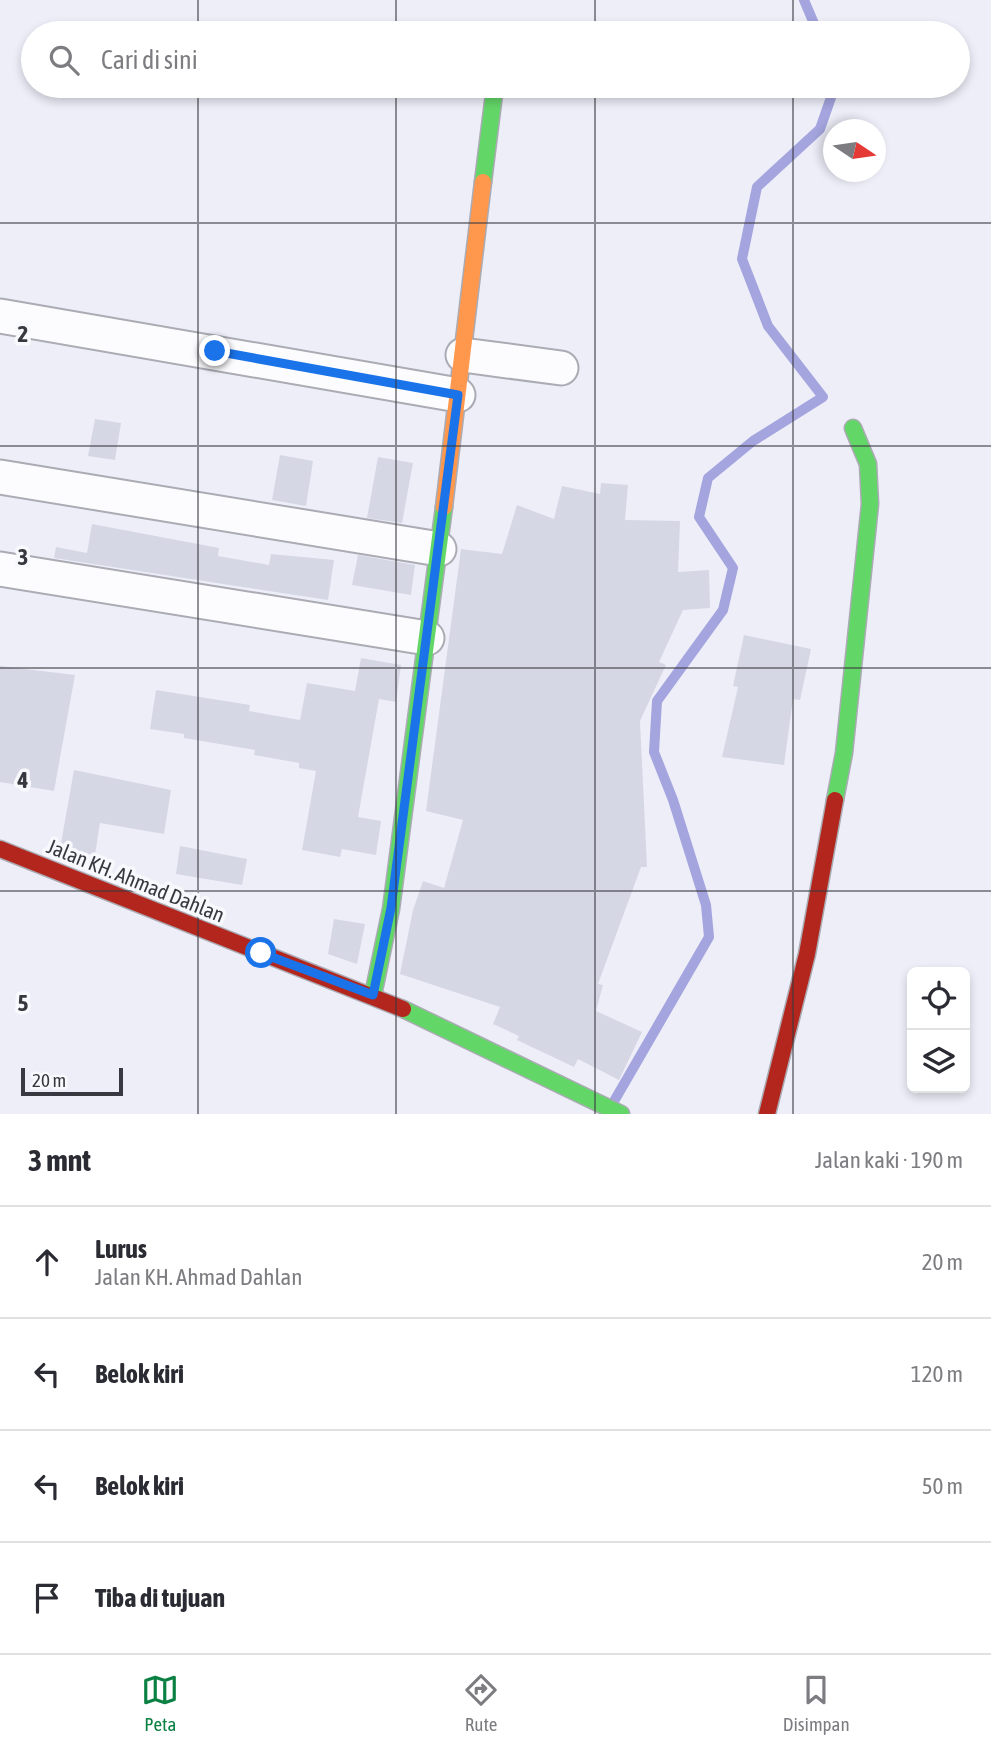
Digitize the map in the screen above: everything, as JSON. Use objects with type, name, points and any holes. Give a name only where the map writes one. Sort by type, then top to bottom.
[{"type":"street","points":[[373,995],[391,908],[439,549],[494,98]]},
{"type":"street","points":[[0,316],[458,395]]},
{"type":"street","points":[[463,355],[561,369]]},
{"type":"street","points":[[768,1114],[807,954],[844,752],[871,476],[866,449],[853,428]]},
{"type":"street","points":[[0,477],[439,549]]},
{"type":"street","points":[[0,569],[427,639]]},
{"type":"street","name":"Jalan KH. Ahmad Dahlan","points":[[0,849],[373,995],[621,1114]]},
{"type":"building","points":[[95,419],[121,423],[115,460],[88,456]]},
{"type":"building","points":[[280,455],[313,461],[306,506],[272,500]]},
{"type":"building","points":[[378,457],[413,463],[402,523],[367,518]]},
{"type":"building","points":[[601,483],[628,485],[625,520],[680,521],[678,572],[709,570],[710,608],[683,610],[659,662],[666,665],[640,721],[647,867],[641,867],[598,984],[603,985],[596,1011],[642,1032],[619,1080],[578,1059],[574,1067],[517,1040],[519,1036],[493,1024],[500,1007],[400,974],[413,910],[423,881],[444,888],[463,820],[426,811],[461,549],[502,554],[517,505],[554,519],[562,486],[600,494]]},
{"type":"building","points":[[92,524],[219,548],[218,556],[269,565],[271,554],[334,560],[328,600],[54,558],[56,547],[87,553]]},
{"type":"building","points":[[358,555],[415,565],[411,595],[352,585]]},
{"type":"building","points":[[744,635],[811,649],[800,700],[793,699],[784,765],[722,757],[738,687],[733,686]]},
{"type":"building","points":[[361,658],[401,665],[396,702],[379,699],[358,817],[381,821],[376,855],[342,849],[340,857],[302,850],[316,771],[299,768],[299,763],[254,755],[255,750],[184,738],[184,734],[150,729],[156,690],[250,705],[249,711],[300,720],[307,683],[355,691]]},
{"type":"building","points":[[0,666],[75,675],[54,791],[0,782]]},
{"type":"building","points":[[74,770],[171,790],[164,834],[100,823],[95,855],[60,849]]},
{"type":"building","points":[[180,846],[247,859],[242,885],[176,874]]},
{"type":"building","points":[[334,919],[365,924],[357,964],[328,954]]},
{"type":"waterway","points":[[804,0],[813,21]]},
{"type":"waterway","points":[[613,1103],[709,937],[706,905],[673,800],[654,752],[657,701],[723,610],[733,568],[699,517],[708,478],[753,441],[823,397],[768,326],[742,259],[757,187],[820,129],[831,98]]},
{"type":"traffic: fast","points":[[483,182],[494,98]]},
{"type":"traffic: fast","points":[[835,800],[844,753],[870,504],[868,464],[853,428]]},
{"type":"traffic: fast","points":[[373,995],[391,909],[444,507]]},
{"type":"traffic: fast","points":[[403,1009],[621,1114]]},
{"type":"traffic: slow","points":[[444,507],[483,182]]},
{"type":"traffic: jam","points":[[767,1114],[807,954],[835,800]]},
{"type":"traffic: jam","points":[[0,849],[403,1009]]},
{"type":"route","points":[[215,351],[458,395],[391,908],[373,995],[261,953]]}]
